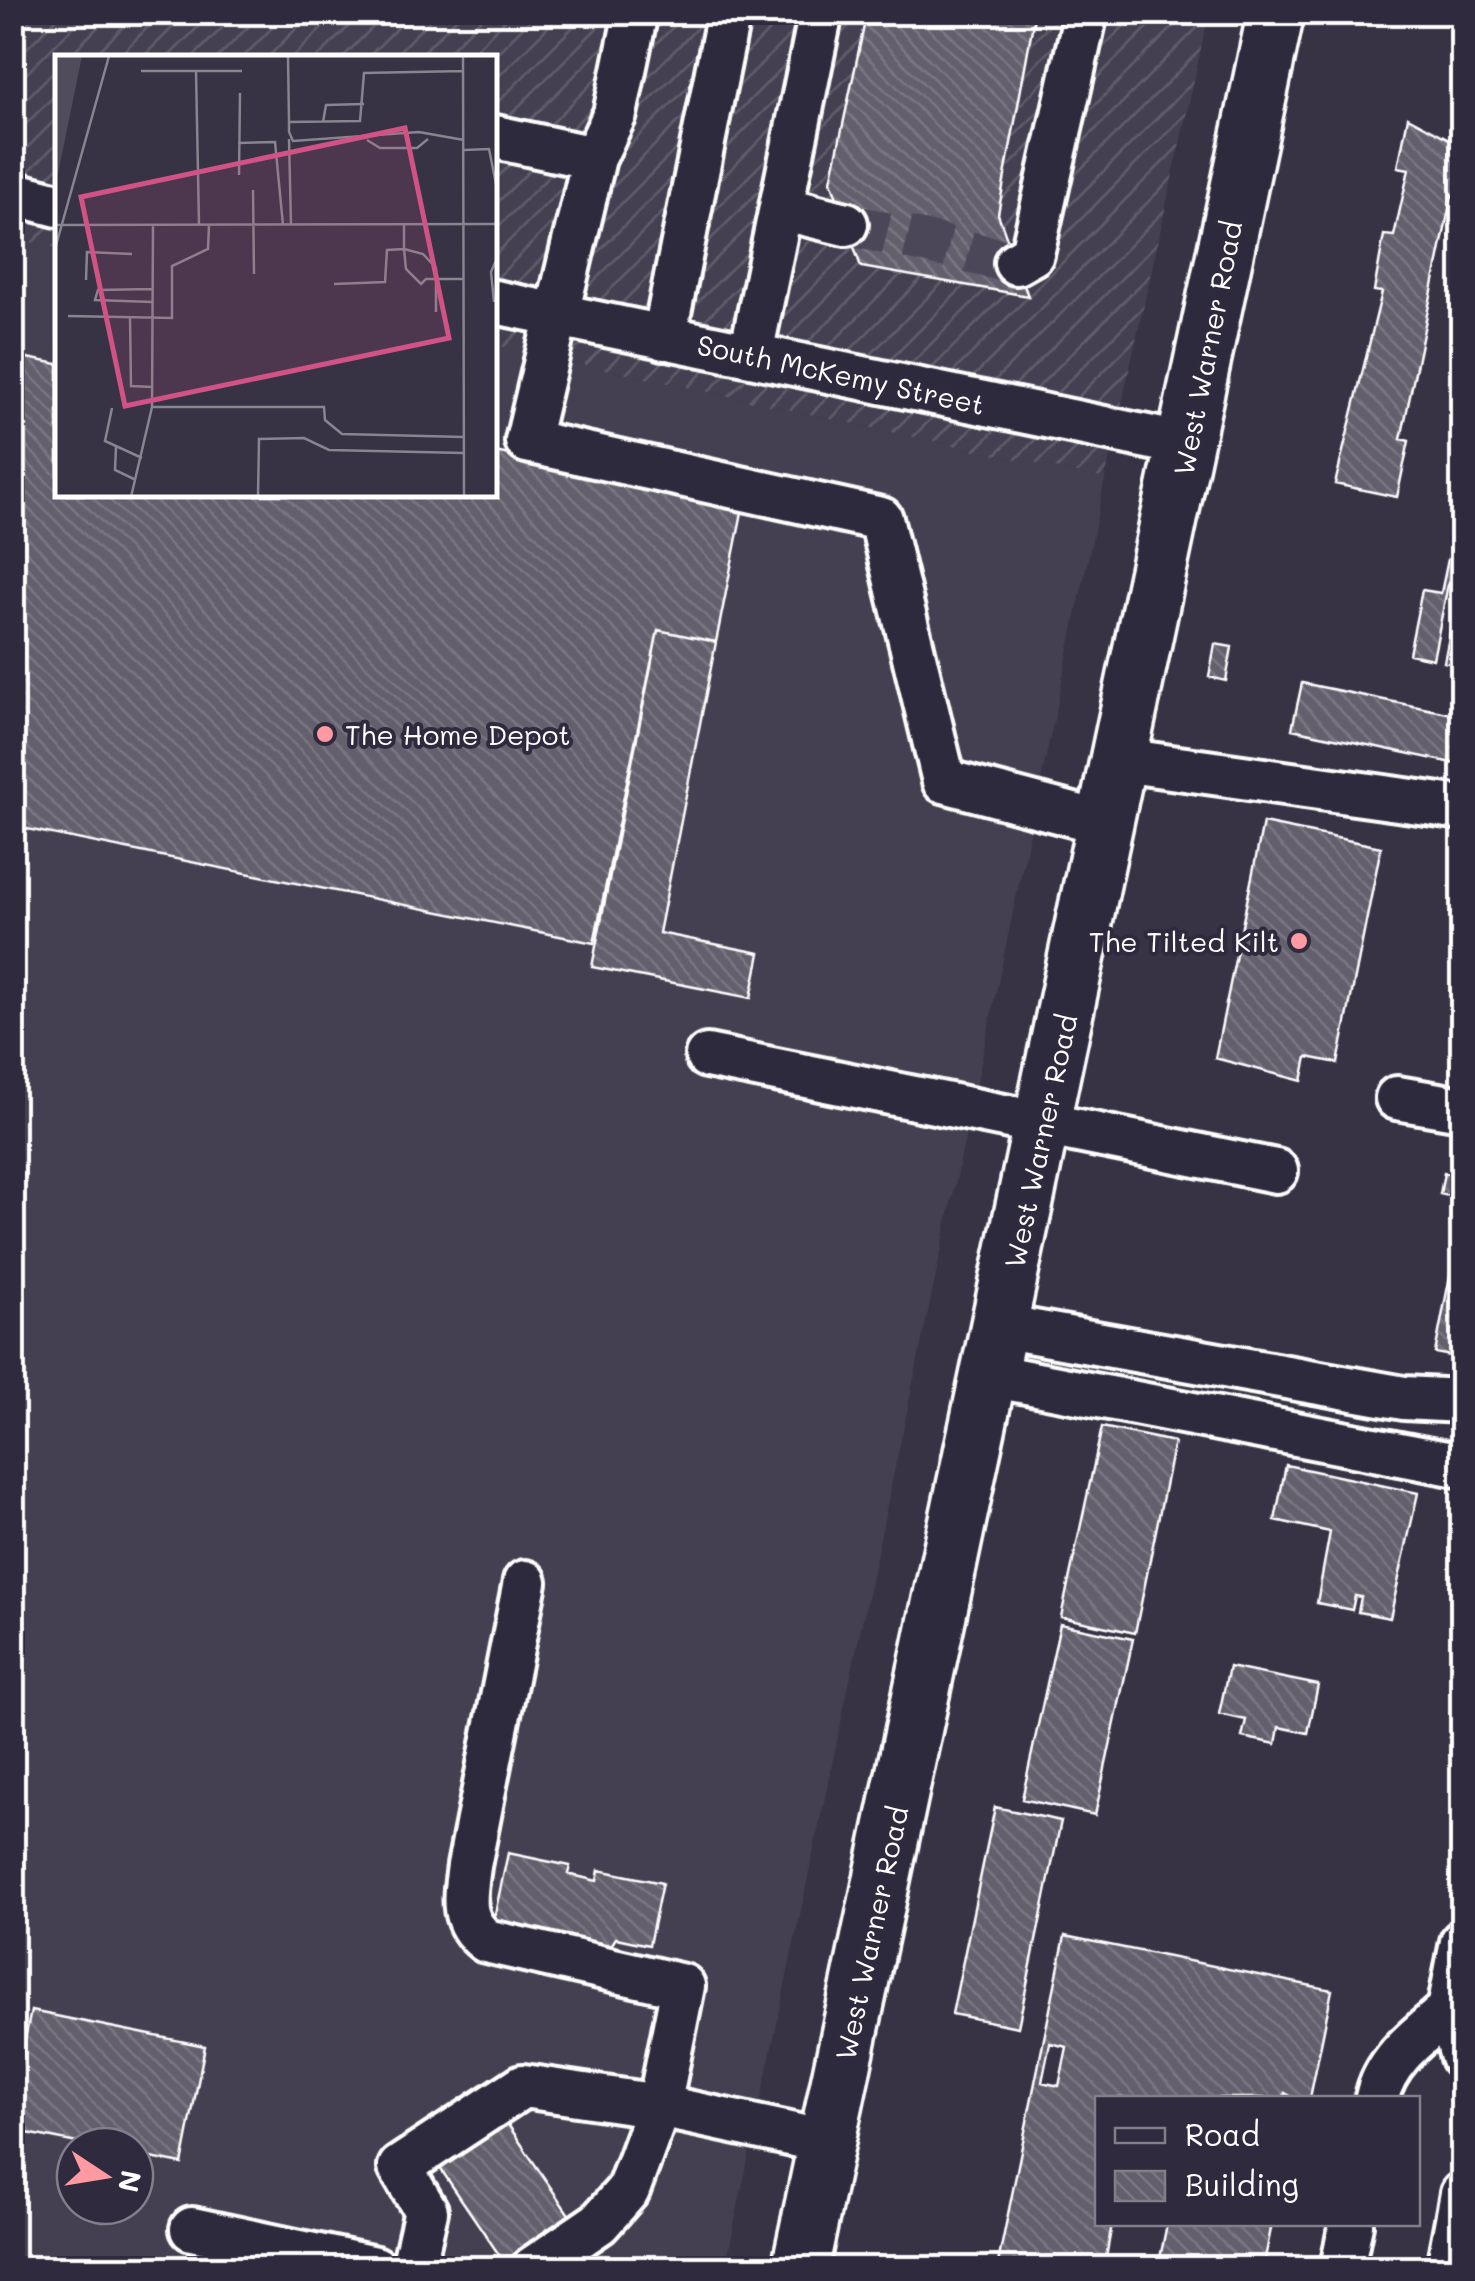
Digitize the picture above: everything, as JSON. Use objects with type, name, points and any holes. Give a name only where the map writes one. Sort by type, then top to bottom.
[{"type":"main road","name":"West Warner Road","points":[[800,2268],[1122,760],[1276,12]]},
{"type":"street","points":[[636,12],[615,114],[594,158],[527,441],[881,519],[944,781],[1107,824]]},
{"type":"street","points":[[664,338],[729,12]]},
{"type":"street","points":[[750,354],[821,12]]},
{"type":"street","points":[[1016,263],[1032,254],[1086,12]]},
{"type":"street","points":[[498,138],[594,158]]},
{"type":"street","points":[[12,193],[55,204]]},
{"type":"street","points":[[781,208],[846,224]]},
{"type":"street","name":"South McKemy Street","points":[[498,303],[1186,445]]},
{"type":"street","points":[[1122,760],[1462,808]]},
{"type":"street","points":[[707,1056],[1276,1171]]},
{"type":"street","points":[[1397,1098],[1462,1110]]},
{"type":"street","points":[[995,1351],[1404,1398],[1462,1401]]},
{"type":"street","points":[[995,1351],[1462,1466]]},
{"type":"street","points":[[525,1582],[464,1908],[470,1929],[486,1941],[683,1986],[659,2106],[628,2190],[599,2223],[533,2268]]},
{"type":"street","points":[[1462,1942],[1450,2010],[1462,2057]]},
{"type":"street","points":[[1377,2096],[1380,2085],[1404,2048],[1450,2010]]},
{"type":"street","points":[[414,2268],[426,2211],[400,2167],[523,2086],[659,2106],[826,2142]]},
{"type":"street","points":[[1448,2268],[1462,2194]]},
{"type":"street","points":[[1342,2268],[1351,2226]]},
{"type":"street","points":[[192,2229],[375,2268]]},
{"type":"shaded area","points":[[13,13],[1209,13],[1105,479],[498,346],[498,55],[55,55],[55,248],[13,238]]},
{"type":"shaded area","points":[[13,238],[55,248],[55,498],[498,498],[498,346],[1105,479],[725,2268],[13,2268]]},
{"type":"building","points":[[867,12],[1035,12],[998,214],[1028,296],[861,267],[831,181]]},
{"type":"building","points":[[1408,117],[1462,146],[1462,201],[1452,195],[1401,439],[1409,441],[1397,497],[1335,484],[1382,292],[1374,291],[1384,235],[1394,236],[1409,169],[1398,167]]},
{"type":"building","name":"The Home Depot","points":[[12,355],[55,363],[55,498],[498,498],[498,453],[744,502],[716,642],[658,630],[594,943],[12,826]]},
{"type":"building","points":[[1462,492],[1462,516],[1433,659],[1409,654],[1422,590],[1441,593]]},
{"type":"building","points":[[1462,573],[1462,666],[1444,662]]},
{"type":"building","points":[[658,630],[716,642],[659,933],[760,953],[751,998],[592,967]]},
{"type":"building","points":[[1215,644],[1232,647],[1226,681],[1209,677]]},
{"type":"building","points":[[1302,683],[1462,716],[1462,765],[1292,729]]},
{"type":"building","name":"The Tilted Kilt","points":[[1263,823],[1381,847],[1338,1063],[1307,1057],[1302,1081],[1215,1058]]},
{"type":"building","points":[[1444,1173],[1462,1177],[1462,1199],[1440,1194]]},
{"type":"building","points":[[1462,1214],[1462,1358],[1435,1353]]},
{"type":"building","points":[[1102,1427],[1174,1442],[1135,1633],[1061,1617]]},
{"type":"building","points":[[1286,1465],[1418,1493],[1390,1618],[1358,1612],[1361,1597],[1355,1596],[1352,1610],[1317,1603],[1330,1532],[1275,1520]]},
{"type":"building","points":[[1060,1624],[1133,1639],[1095,1815],[1022,1799]]},
{"type":"building","points":[[1229,1667],[1318,1685],[1308,1733],[1279,1727],[1276,1744],[1242,1737],[1246,1720],[1219,1714]]},
{"type":"building","points":[[995,1807],[1061,1821],[1018,2027],[952,2014]]},
{"type":"building","points":[[508,1853],[570,1866],[568,1874],[597,1881],[599,1870],[662,1883],[649,1945],[616,1938],[610,1947],[493,1923]]},
{"type":"building","points":[[1065,1936],[1332,1990],[1310,2096],[1095,2096],[1095,2226],[1112,2226],[1105,2263],[1132,2268],[997,2268]],"holes":[[[1050,2043],[1067,2047],[1059,2086],[1042,2082]]]},
{"type":"building","points":[[31,2011],[205,2046],[182,2164],[155,2159],[155,2126],[55,2126],[55,2139],[12,2130],[12,2100]]},
{"type":"building","points":[[507,2123],[605,2268],[508,2268],[440,2168]]},
{"type":"building","points":[[1167,2226],[1272,2226],[1263,2268],[1158,2268]]},
{"type":"tunnel","points":[[846,224],[1016,263]]},
{"type":"place","name":"The Home Depot","points":[[325,734]]},
{"type":"place","name":"The Tilted Kilt","points":[[1299,941]]}]
